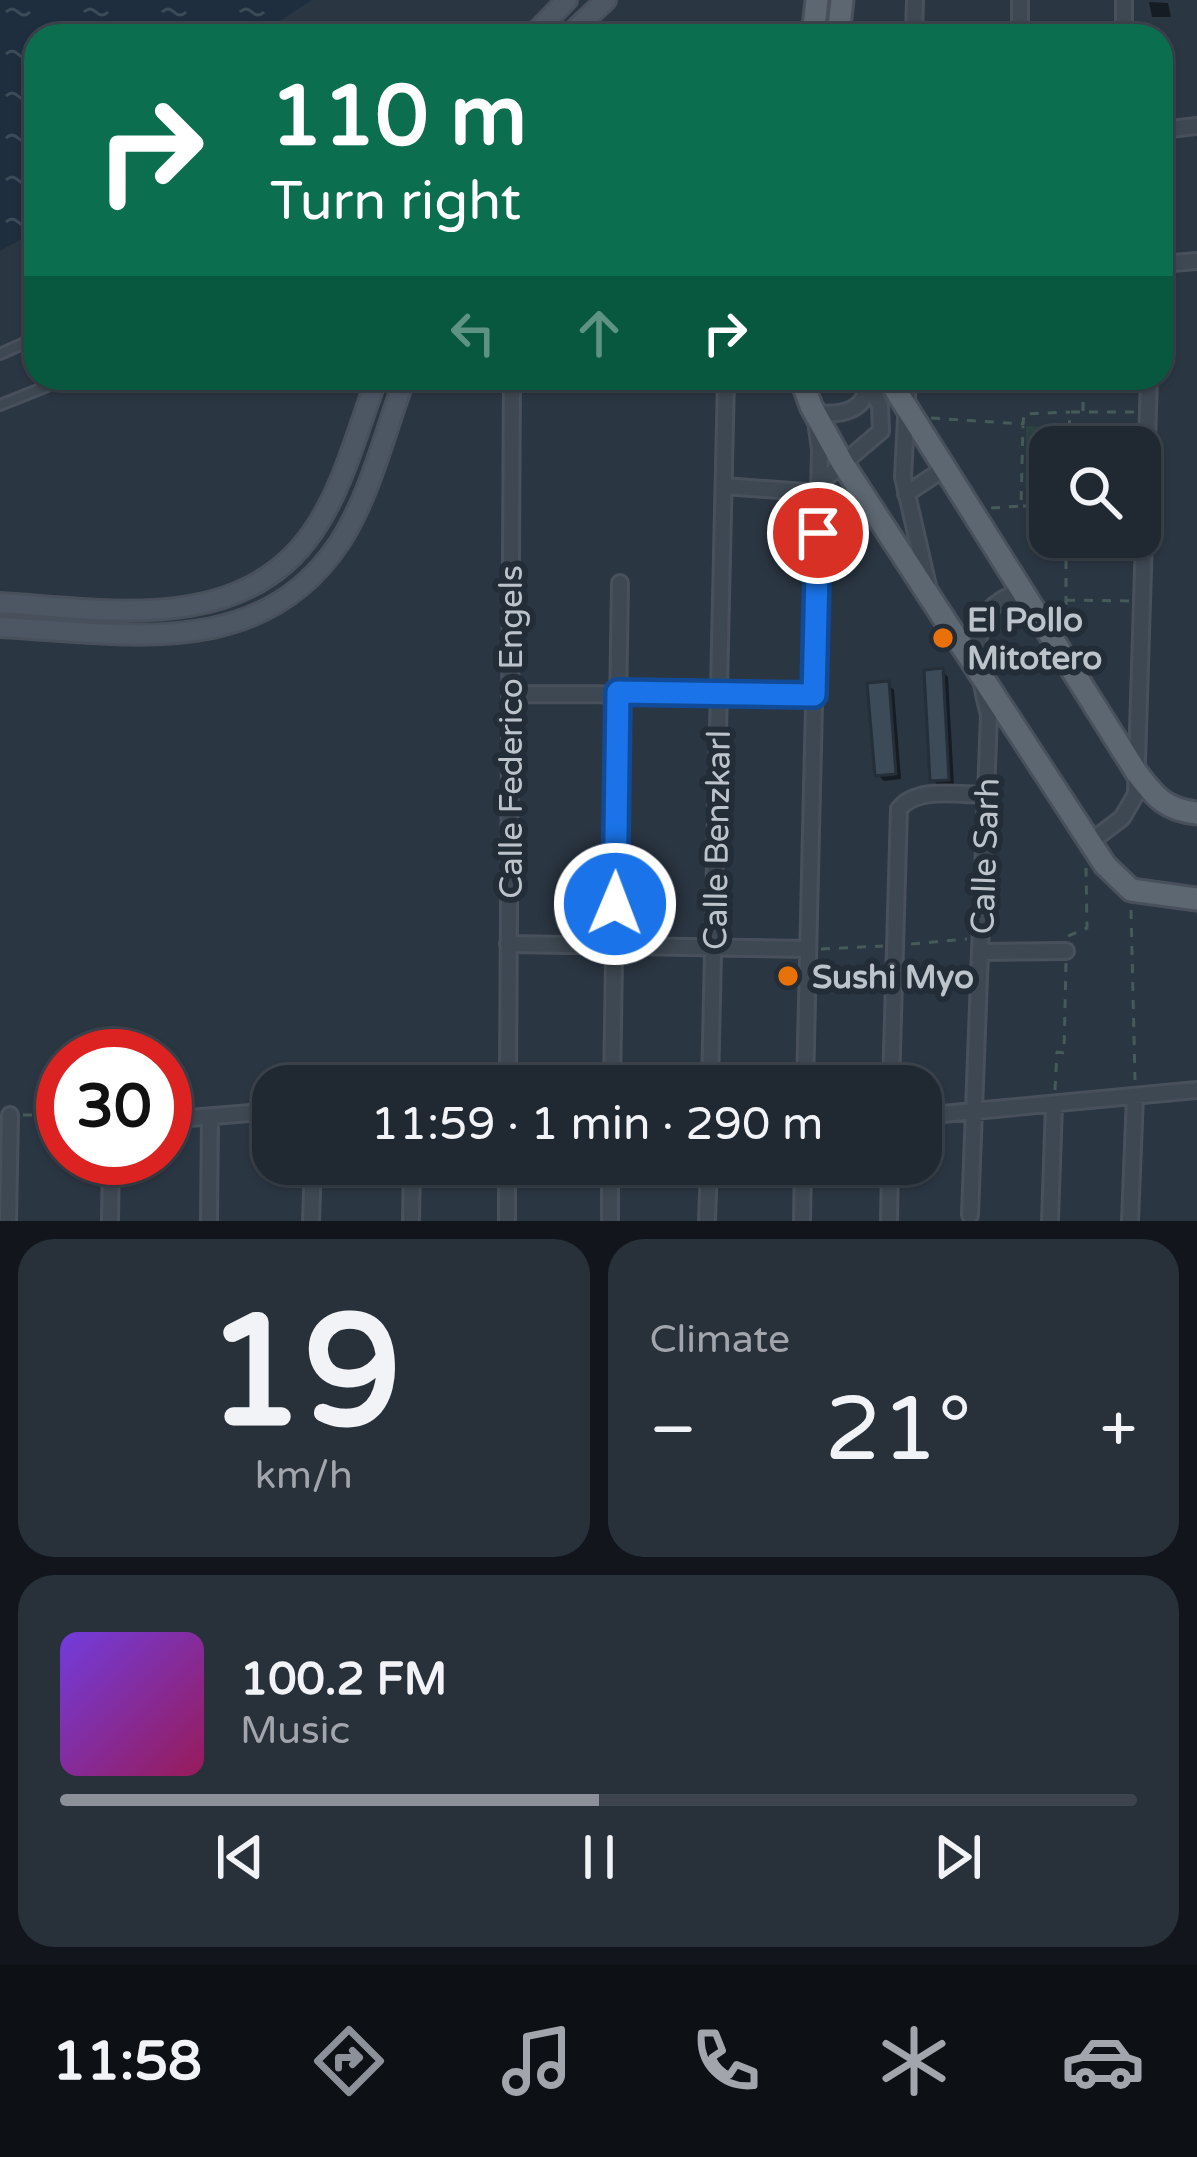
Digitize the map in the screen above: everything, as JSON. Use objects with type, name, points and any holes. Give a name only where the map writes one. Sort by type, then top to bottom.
[{"type":"main road","points":[[806,390],[843,464],[1117,880],[1131,890],[1197,899]]},
{"type":"main road","points":[[886,390],[911,414],[1137,773],[1162,803],[1197,813]]},
{"type":"street","points":[[544,24],[567,0]]},
{"type":"street","points":[[581,24],[606,0]]},
{"type":"street","points":[[0,603],[160,610],[224,599],[266,579],[302,546],[331,500],[372,390]]},
{"type":"street","points":[[0,627],[167,635],[224,628],[270,608],[310,577],[341,540],[401,390]]},
{"type":"street","name":"Calle Federico Engels","points":[[508,1065],[512,390]]},
{"type":"street","name":"Calle Benzkarl","points":[[710,1065],[726,390]]},
{"type":"street","points":[[805,1065],[820,488],[815,413],[856,408],[870,390]]},
{"type":"street","points":[[724,486],[820,488],[881,431],[877,390]]},
{"type":"street","points":[[909,390],[904,477],[934,607]]},
{"type":"street","points":[[1089,843],[1122,818],[1130,806],[1137,773],[1149,390]]},
{"type":"street","points":[[907,494],[945,469]]},
{"type":"street","points":[[612,1065],[620,583]]},
{"type":"street","name":"Calle Sarh","points":[[970,1214],[989,716],[979,675],[984,619],[989,610],[1022,590]]},
{"type":"street","points":[[510,694],[814,695]]},
{"type":"street","points":[[893,1065],[899,809],[920,795],[986,795]]},
{"type":"street","points":[[508,944],[808,949]]},
{"type":"street","points":[[980,952],[1066,952]]},
{"type":"street","points":[[942,1114],[1197,1090]]},
{"type":"street","points":[[1130,1221],[1135,1096]]},
{"type":"street","points":[[1050,1221],[1054,1104]]},
{"type":"street","points":[[192,1119],[252,1113]]},
{"type":"street","points":[[8,1221],[10,1115]]},
{"type":"street","points":[[209,1221],[210,1118]]},
{"type":"street","points":[[110,1221],[111,1185]]},
{"type":"street","points":[[311,1221],[312,1185]]},
{"type":"street","points":[[412,1185],[412,1221]]},
{"type":"street","points":[[507,1185],[507,1221]]},
{"type":"street","points":[[610,1185],[610,1221]]},
{"type":"street","points":[[707,1221],[708,1185]]},
{"type":"street","points":[[802,1221],[803,1185]]},
{"type":"street","points":[[889,1221],[890,1185]]},
{"type":"lane","points":[[0,405],[38,390]]},
{"type":"path","points":[[1082,413],[1083,390]]},
{"type":"path","points":[[1021,506],[1024,414],[1148,411]]},
{"type":"path","points":[[1069,426],[1070,412]]},
{"type":"path","points":[[911,414],[1023,424]]},
{"type":"path","points":[[970,508],[1029,506]]},
{"type":"path","points":[[1044,625],[1066,610],[1066,558]]},
{"type":"path","points":[[1066,600],[1142,602]]},
{"type":"path","points":[[1054,1104],[1057,1052],[1064,1053],[1068,936],[1088,928],[1089,843]]},
{"type":"path","points":[[1131,890],[1135,1096]]},
{"type":"path","points":[[10,1115],[36,1115]]},
{"type":"green space","points":[[1026,426],[1029,426],[1029,489],[1025,489]]},
{"type":"water","points":[[0,0],[312,0],[275,24],[24,24],[24,238],[0,251]]},
{"type":"building","points":[[943,668],[949,780],[930,781],[924,670]]},
{"type":"building","points":[[889,681],[896,774],[875,776],[867,683]]},
{"type":"place","name":"El Pollo Mitotero","points":[[943,638]]},
{"type":"place","name":"Sushi Myo","points":[[788,976]]},
{"type":"route","points":[[615,904],[618,692],[814,695],[818,533]]}]
